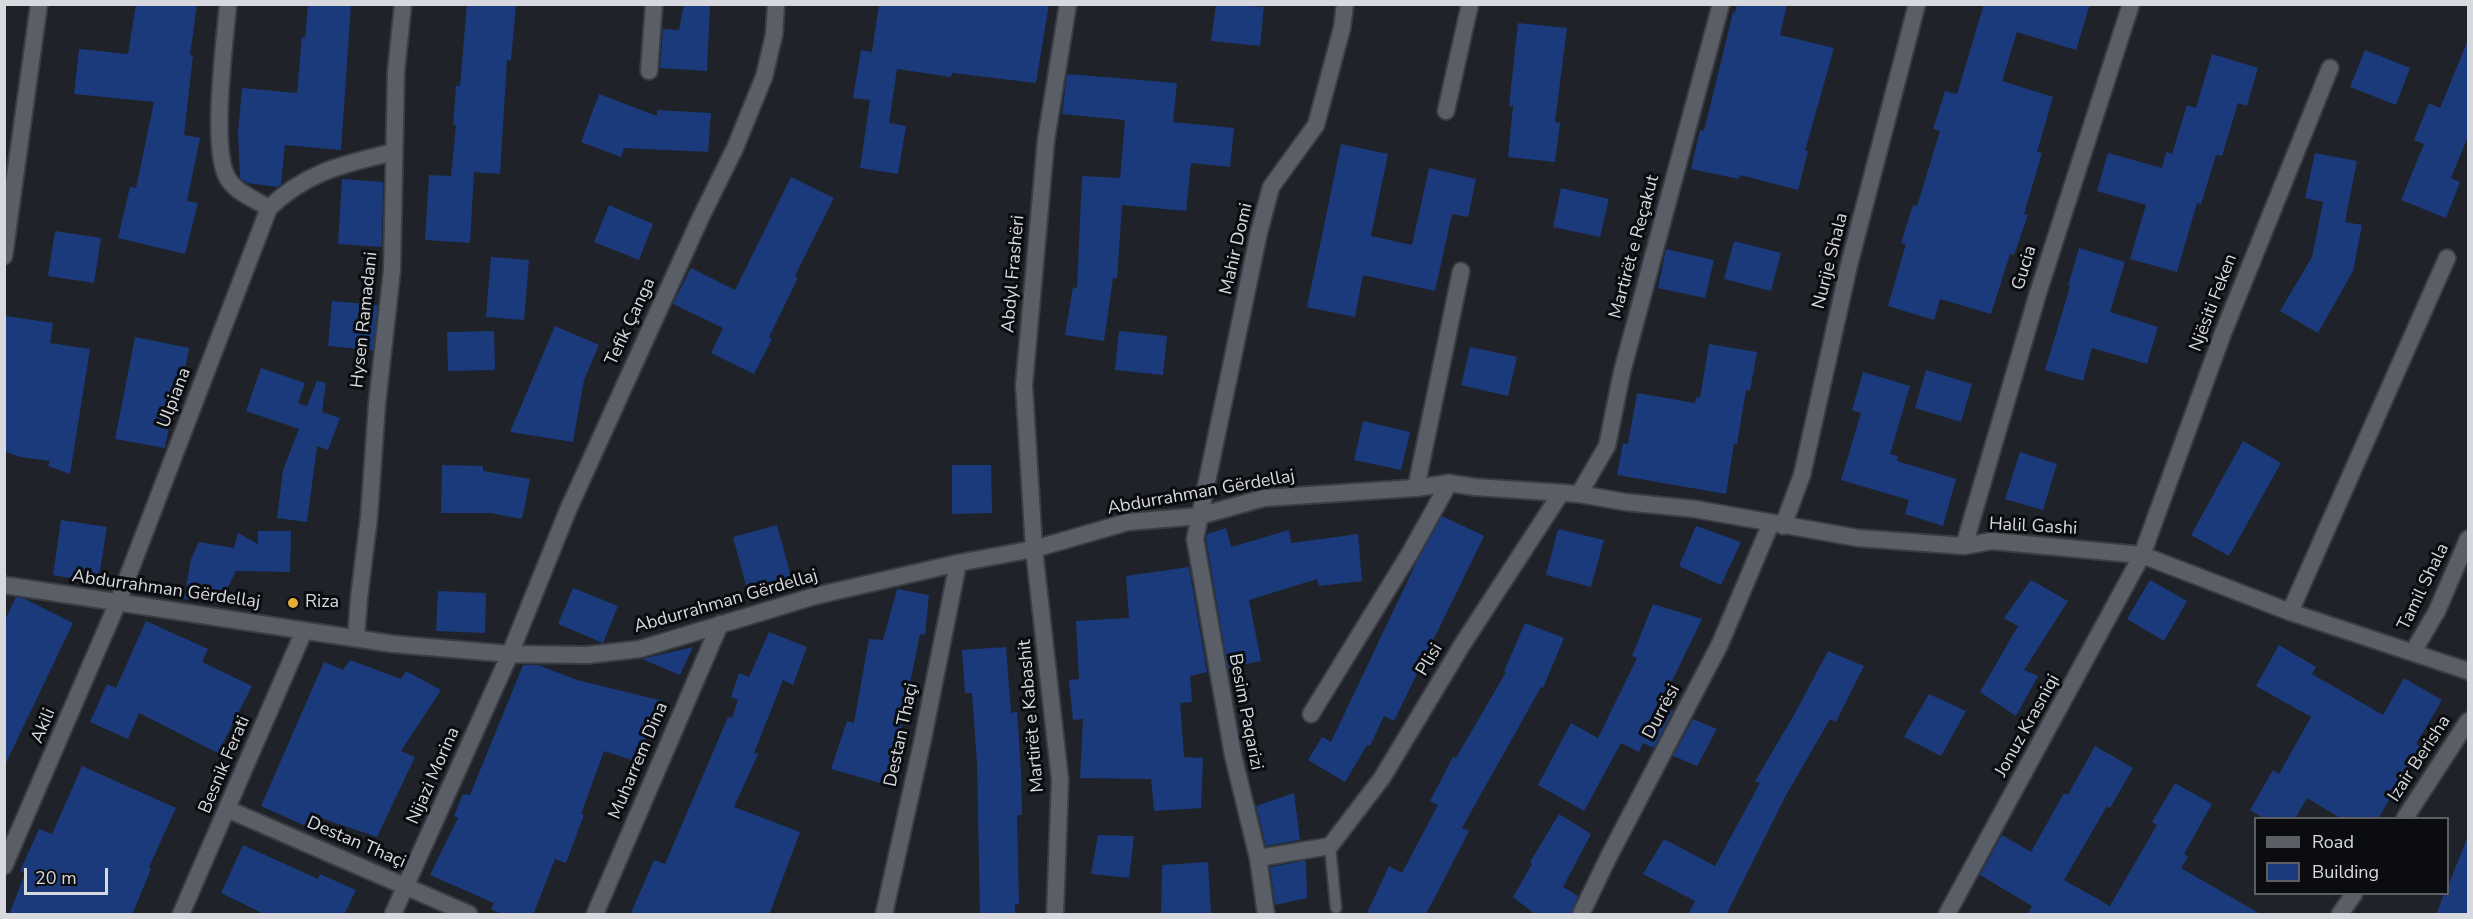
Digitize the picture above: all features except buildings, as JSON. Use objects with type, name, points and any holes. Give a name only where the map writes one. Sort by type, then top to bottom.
[{"type":"street","points":[[228,4],[219,102],[224,168],[228,179],[238,190],[269,208]]},
{"type":"street","name":"Hysen Ramadani","points":[[356,638],[369,517],[377,404],[392,270],[396,72],[403,4]]},
{"type":"street","points":[[650,70],[654,4]]},
{"type":"street","name":"Tefik Çanga","points":[[510,654],[572,499],[700,219],[735,148],[764,77],[774,35],[776,4]]},
{"type":"street","name":"Abdyl Frashëri","points":[[1035,549],[1024,385],[1046,140],[1068,4]]},
{"type":"street","name":"Mahir Domi","points":[[1199,516],[1259,232],[1271,187],[1316,125],[1342,28],[1346,4]]},
{"type":"street","points":[[1446,111],[1470,4]]},
{"type":"street","name":"Martirët e Reçakut","points":[[1579,494],[1607,446],[1622,372],[1721,4]]},
{"type":"street","name":"Nurije Shala","points":[[1777,525],[1802,475],[1849,265],[1917,4]]},
{"type":"street","name":"Gucia","points":[[1964,546],[2038,293],[2131,4]]},
{"type":"street","points":[[4,256],[38,5]]},
{"type":"street","name":"Njësiti Feken","points":[[2142,555],[2223,333],[2330,68]]},
{"type":"street","name":"Ulpiana","points":[[118,602],[269,208],[302,181],[352,162],[394,152]]},
{"type":"street","points":[[2290,612],[2447,258]]},
{"type":"street","points":[[1416,488],[1461,271]]},
{"type":"street","points":[[1311,714],[1410,553],[1449,483]]},
{"type":"street","name":"Abdurrahman Gërdellaj","points":[[4,585],[356,638],[510,654],[587,655],[640,649],[815,596],[958,563],[1035,549],[1128,522],[1199,516],[1264,498],[1416,488],[1449,483],[1579,494]]},
{"type":"street","name":"Plisi","points":[[1330,846],[1382,778],[1462,645],[1561,493]]},
{"type":"street","name":"Halil Gashi","points":[[1579,494],[1625,502],[1695,509],[1858,538],[1964,546],[1992,541],[2142,555],[2290,612],[2469,671]]},
{"type":"street","name":"Besim Paqarizi","points":[[1199,516],[1195,539],[1211,637],[1233,755],[1258,858],[1266,915]]},
{"type":"street","name":"Durrësi","points":[[1581,915],[1608,858],[1720,644],[1777,525]]},
{"type":"street","name":"Tamil Shala","points":[[2413,652],[2437,611],[2469,538]]},
{"type":"street","name":"Martirët e Kabashit","points":[[1035,549],[1060,780],[1055,915]]},
{"type":"street","name":"Jonuz Krasniqi","points":[[1947,915],[2142,555]]},
{"type":"street","name":"Destan Thaçi","points":[[884,915],[958,563]]},
{"type":"street","name":"Akili","points":[[4,866],[118,602]]},
{"type":"street","name":"Muharrem Dina","points":[[594,915],[720,624]]},
{"type":"street","name":"Besnik Ferati","points":[[181,915],[304,631]]},
{"type":"street","name":"Nijazi Morina","points":[[393,915],[510,654]]},
{"type":"street","name":"Izair Berisha","points":[[2406,817],[2469,721]]},
{"type":"street","name":"Destan Thaçi","points":[[227,809],[469,915]]},
{"type":"street","points":[[1258,858],[1330,846]]},
{"type":"street","points":[[2340,915],[2353,895]]},
{"type":"lane","points":[[1330,846],[1336,908]]},
{"type":"place","name":"Riza","points":[[293,603]]}]
